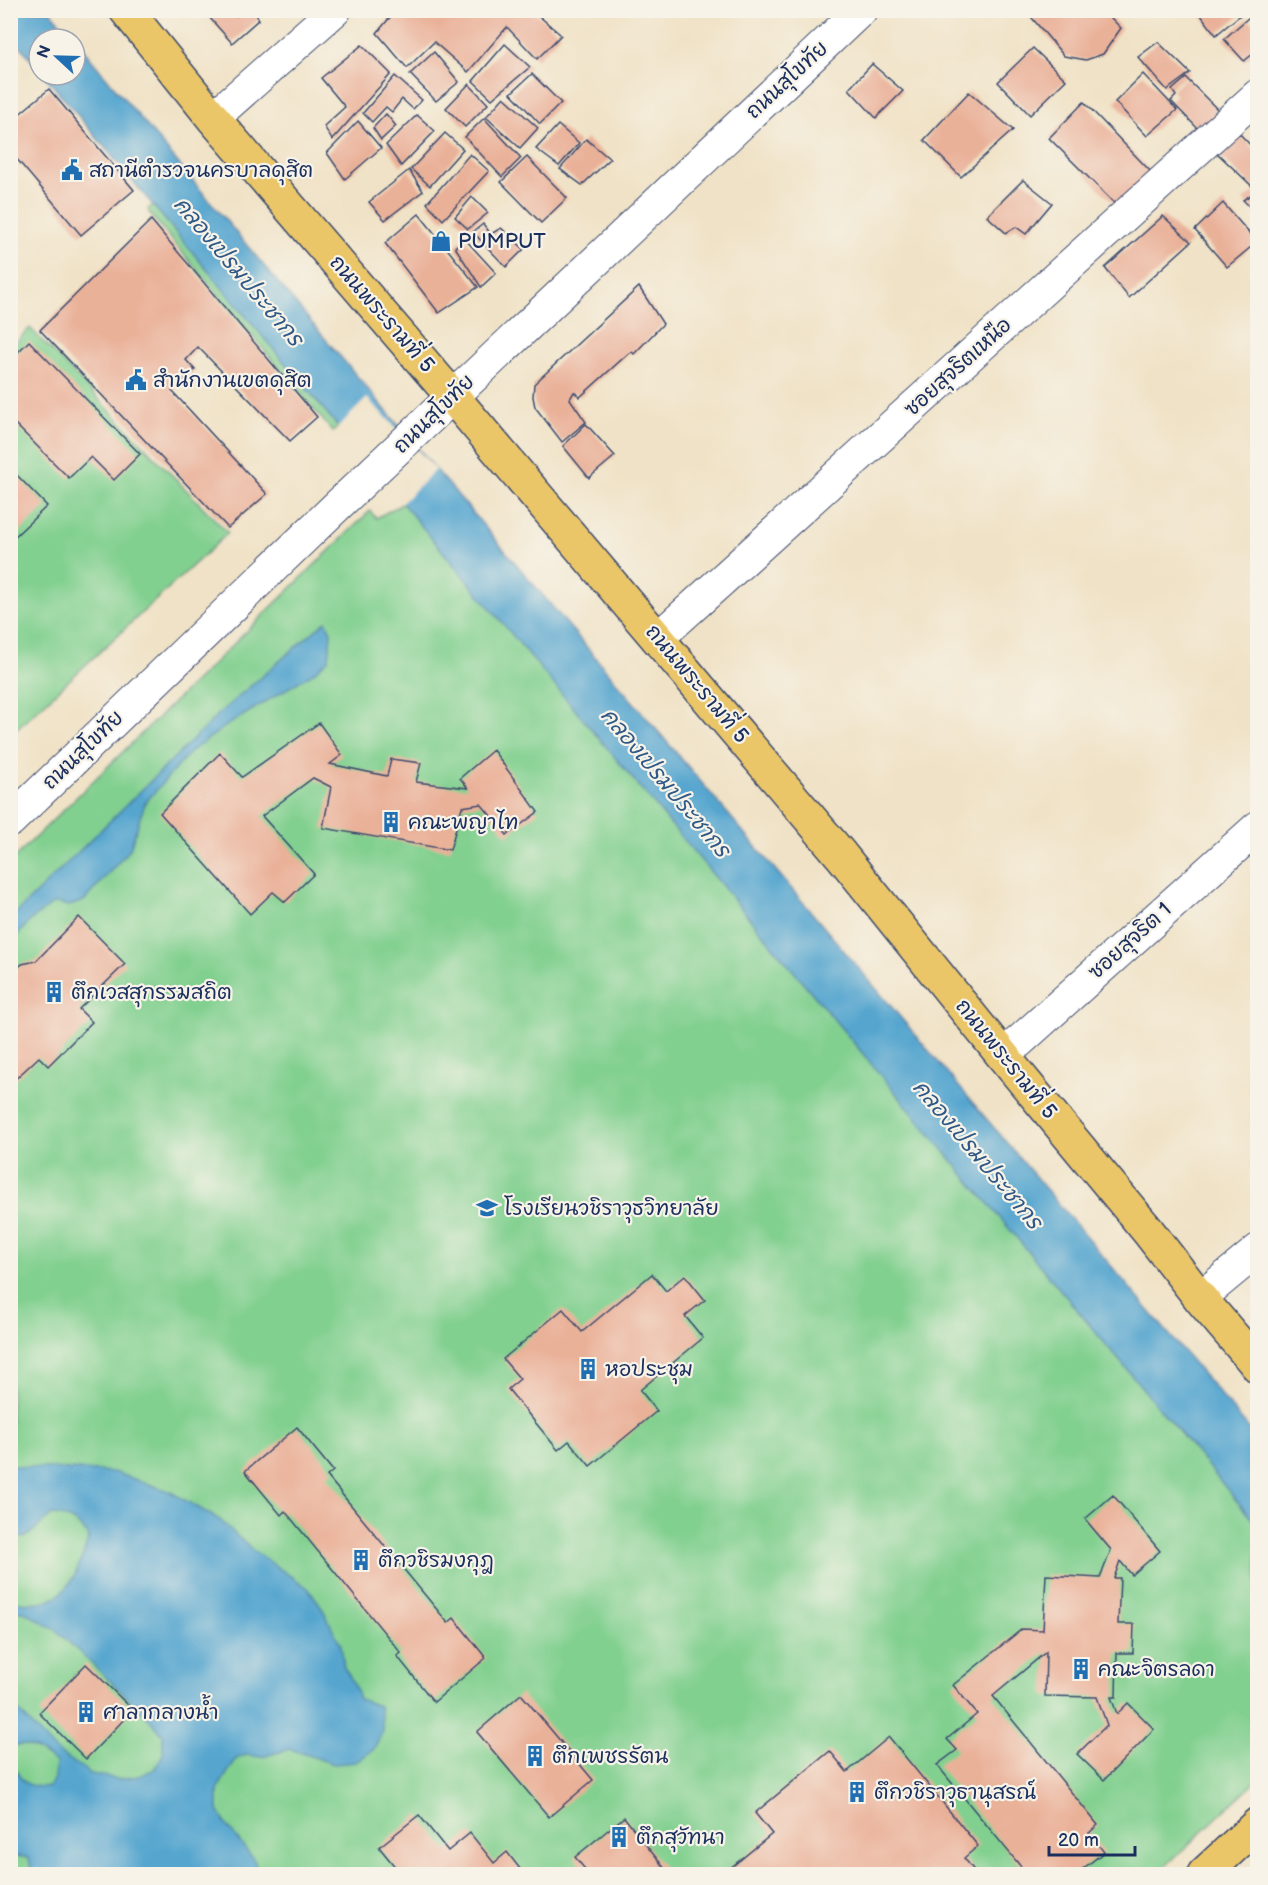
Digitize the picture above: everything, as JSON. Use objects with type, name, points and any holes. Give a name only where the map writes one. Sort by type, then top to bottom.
[{"type":"main road","name":"ถนนพระรามที่ 5","points":[[126,10],[213,118],[841,855],[1257,1366]]},
{"type":"main road","points":[[1204,1875],[1257,1824]]},
{"type":"street","points":[[213,118],[335,10]]},
{"type":"street","name":"ถนนสุโขทัย","points":[[10,820],[452,396],[861,10]]},
{"type":"street","name":"ซอยสุจริตเหนือ","points":[[658,638],[1257,95]]},
{"type":"street","name":"ซอยสุจริต 1","points":[[1003,1056],[1257,827]]},
{"type":"street","points":[[1200,1298],[1257,1250]]},
{"type":"green space","points":[[153,205],[339,426],[333,432],[150,214],[148,209]]},
{"type":"green space","points":[[30,328],[228,533],[11,734],[10,348]]},
{"type":"green space","name":"โรงเรียนวชิราวุธวิทยาลัย","points":[[404,503],[1257,1525],[1257,1780],[1157,1874],[11,1874],[11,861],[370,511],[376,518]]},
{"type":"water","points":[[10,11],[50,11],[64,27],[27,27],[27,54],[11,35]]},
{"type":"water","name":"คลองเปรมประชากร","points":[[87,54],[1257,1438],[1257,1525],[54,87],[87,87]]},
{"type":"water","points":[[326,621],[331,632],[329,659],[313,673],[229,724],[190,752],[145,803],[130,849],[84,901],[69,906],[54,903],[31,920],[11,942],[11,918],[225,708]]},
{"type":"water","points":[[11,1466],[113,1472],[169,1491],[220,1520],[251,1549],[308,1588],[321,1606],[341,1645],[344,1668],[352,1680],[359,1699],[379,1706],[383,1731],[373,1750],[356,1762],[334,1764],[290,1749],[262,1757],[246,1755],[236,1759],[218,1788],[218,1810],[227,1826],[254,1860],[259,1874],[32,1874],[29,1858],[17,1856],[11,1858],[11,1761],[24,1782],[41,1787],[49,1787],[55,1778],[56,1763],[29,1746],[11,1747],[11,1697],[16,1708],[54,1749],[91,1774],[118,1779],[139,1776],[155,1769],[163,1754],[163,1735],[145,1714],[56,1630],[23,1611],[11,1611],[11,1601],[29,1603],[44,1601],[56,1597],[65,1589],[78,1567],[89,1537],[73,1521],[52,1515],[25,1538],[11,1535]]},
{"type":"pier","points":[[367,398],[436,469],[401,504],[337,428]]},
{"type":"building","points":[[217,10],[230,10],[236,16],[243,10],[253,10],[259,19],[232,43],[209,17]]},
{"type":"building","points":[[396,10],[532,10],[561,35],[537,59],[507,27],[468,72],[434,42],[407,68],[377,33]]},
{"type":"building","points":[[1029,10],[1103,10],[1121,28],[1103,54],[1086,60],[1064,56],[1027,12]]},
{"type":"building","points":[[1197,10],[1242,10],[1244,12],[1216,35]]},
{"type":"building","points":[[1248,18],[1258,28],[1258,50],[1244,61],[1224,39]]},
{"type":"building","points":[[1158,42],[1190,73],[1167,90],[1138,57]]},
{"type":"building","points":[[505,44],[530,67],[492,99],[473,81]]},
{"type":"building","points":[[362,45],[391,74],[332,140],[324,126],[345,107],[321,78]]},
{"type":"building","points":[[1033,48],[1066,80],[1030,115],[998,82]]},
{"type":"building","points":[[434,52],[459,82],[436,101],[410,74]]},
{"type":"building","points":[[872,64],[903,91],[876,118],[849,89]]},
{"type":"building","points":[[532,74],[561,103],[540,124],[511,93]]},
{"type":"building","points":[[1143,74],[1177,110],[1147,136],[1115,102]]},
{"type":"building","points":[[395,76],[422,100],[413,109],[402,99],[392,112],[386,107],[372,122],[363,113]]},
{"type":"building","points":[[1186,78],[1223,115],[1203,134],[1171,101],[1176,96],[1172,90]]},
{"type":"building","points":[[469,84],[488,104],[465,127],[446,108]]},
{"type":"building","name":"สถานีตำรวจนครบาลดุสิต","points":[[49,89],[134,190],[81,235],[10,151],[10,122]]},
{"type":"building","points":[[969,92],[1013,130],[961,177],[924,140]]},
{"type":"building","points":[[504,97],[538,128],[520,148],[486,117]]},
{"type":"building","points":[[1084,102],[1153,174],[1118,207],[1049,138]]},
{"type":"building","points":[[386,114],[396,126],[381,140],[373,128]]},
{"type":"building","points":[[417,115],[435,131],[401,166],[386,145]]},
{"type":"building","points":[[484,118],[521,158],[502,177],[465,137]]},
{"type":"building","points":[[358,121],[381,148],[345,179],[327,153]]},
{"type":"building","points":[[558,125],[579,143],[559,166],[536,149]]},
{"type":"building","points":[[1237,131],[1258,153],[1258,215],[1243,200],[1257,191],[1216,152]]},
{"type":"building","points":[[445,133],[463,149],[430,186],[411,169]]},
{"type":"building","points":[[586,139],[610,159],[582,185],[560,169]]},
{"type":"building","points":[[470,154],[489,171],[443,220],[427,203]]},
{"type":"building","points":[[527,157],[567,198],[541,223],[501,182]]},
{"type":"building","points":[[409,170],[423,191],[385,220],[369,202]]},
{"type":"building","points":[[1023,180],[1052,203],[1026,234],[1016,227],[1006,233],[987,216]]},
{"type":"building","points":[[472,197],[488,213],[468,229],[455,217]]},
{"type":"building","points":[[1223,203],[1257,242],[1227,267],[1195,230]]},
{"type":"building","points":[[419,214],[478,287],[439,313],[385,243]]},
{"type":"building","points":[[1163,216],[1191,242],[1129,298],[1105,268]]},
{"type":"building","name":"สำนักงานเขตดุสิต","points":[[151,220],[317,417],[290,441],[198,347],[186,360],[195,370],[172,391],[267,494],[228,528],[40,330]]},
{"type":"building","points":[[483,224],[491,234],[501,228],[524,249],[506,267],[473,232]]},
{"type":"building","points":[[464,238],[496,273],[481,287],[455,247]]},
{"type":"building","points":[[639,287],[663,324],[634,354],[629,353],[580,397],[574,392],[570,399],[586,422],[562,442],[535,407],[534,384]]},
{"type":"building","points":[[29,341],[140,454],[114,480],[91,457],[69,478],[10,419],[10,360]]},
{"type":"building","points":[[586,424],[615,456],[589,478],[563,446]]},
{"type":"building","points":[[10,468],[47,506],[10,541]]},
{"type":"building","name":"คณะพญาไท","points":[[319,723],[342,755],[330,764],[387,776],[391,759],[421,763],[416,782],[468,788],[460,778],[493,750],[538,812],[507,835],[481,804],[462,807],[450,850],[323,828],[331,787],[313,778],[262,816],[314,874],[285,902],[273,892],[250,914],[160,813],[220,753],[242,777]]},
{"type":"building","name":"ตึกเวสสุกรรมสถิต","points":[[79,917],[125,964],[79,1009],[92,1022],[48,1066],[39,1057],[10,1084],[10,975],[22,964],[36,961]]},
{"type":"building","name":"หอประชุม","points":[[652,1274],[666,1291],[685,1275],[705,1300],[685,1316],[703,1338],[640,1390],[657,1411],[590,1466],[569,1441],[558,1450],[525,1410],[508,1389],[520,1379],[503,1359],[563,1309],[582,1332]]},
{"type":"building","name":"ตึกวชิรมงกุฎ","points":[[297,1427],[333,1471],[327,1476],[448,1623],[454,1618],[486,1658],[434,1702],[397,1656],[401,1653],[285,1511],[281,1515],[245,1471]]},
{"type":"building","name":"คณะจิตรลดา","points":[[1113,1495],[1160,1551],[1132,1575],[1120,1561],[1114,1578],[1120,1578],[1118,1624],[1134,1624],[1133,1653],[1117,1653],[1116,1697],[1111,1697],[1117,1714],[1128,1703],[1154,1729],[1104,1780],[1077,1754],[1107,1725],[1097,1697],[1045,1696],[1046,1652],[993,1696],[1098,1825],[1089,1833],[1104,1852],[1076,1874],[1027,1874],[937,1765],[957,1750],[947,1739],[977,1714],[953,1685],[1022,1629],[1043,1630],[1046,1575],[1100,1578],[1111,1550],[1085,1519]]},
{"type":"building","name":"ศาลากลางน้ำ","points":[[86,1664],[133,1710],[86,1759],[39,1713]]},
{"type":"building","name":"ตึกเพชรรัตน","points":[[521,1694],[593,1780],[549,1817],[477,1732]]},
{"type":"building","name":"ตึกวชิราวุธานุสรณ์","points":[[889,1737],[978,1846],[964,1858],[977,1874],[731,1874],[728,1870],[772,1834],[755,1813],[830,1751],[847,1772]]},
{"type":"building","points":[[419,1815],[448,1851],[470,1833],[494,1863],[507,1852],[524,1874],[401,1874],[379,1847]]},
{"type":"building","name":"ตึกสุวัทนา","points":[[624,1817],[669,1874],[589,1874],[575,1857]]},
{"type":"place","name":"สถานีตำรวจนครบาลดุสิต","points":[[72,170]]},
{"type":"place","name":"PUMPUT","points":[[441,241]]},
{"type":"place","name":"สำนักงานเขตดุสิต","points":[[136,380]]},
{"type":"place","name":"คณะพญาไท","points":[[391,822]]},
{"type":"place","name":"ตึกเวสสุกรรมสถิต","points":[[54,992]]},
{"type":"place","name":"โรงเรียนวชิราวุธวิทยาลัย","points":[[487,1208]]},
{"type":"place","name":"หอประชุม","points":[[588,1369]]},
{"type":"place","name":"ตึกวชิรมงกุฎ","points":[[361,1560]]},
{"type":"place","name":"คณะจิตรลดา","points":[[1081,1669]]},
{"type":"place","name":"ศาลากลางน้ำ","points":[[86,1712]]},
{"type":"place","name":"ตึกเพชรรัตน","points":[[535,1756]]},
{"type":"place","name":"ตึกวชิราวุธานุสรณ์","points":[[857,1792]]},
{"type":"place","name":"ตึกสุวัทนา","points":[[619,1837]]}]
